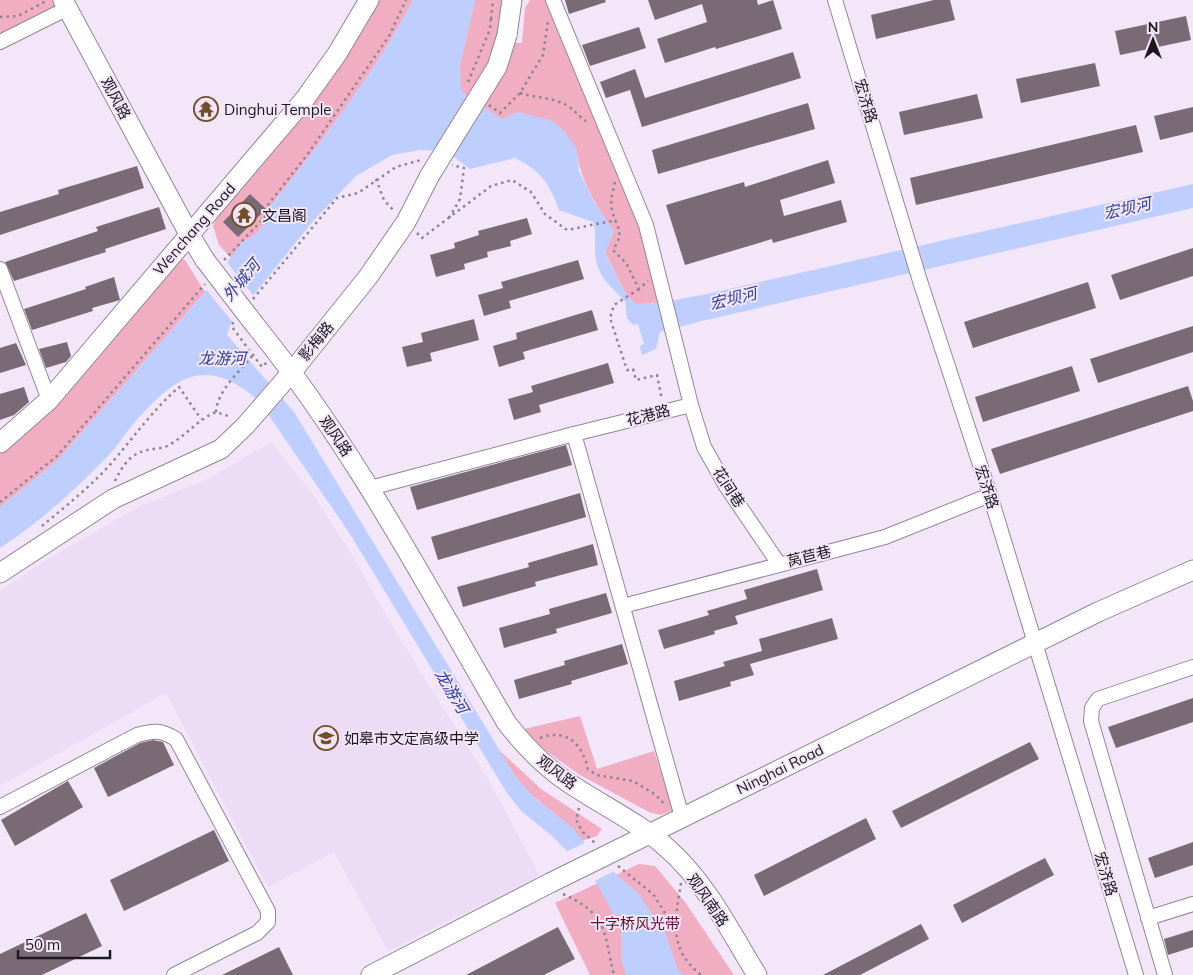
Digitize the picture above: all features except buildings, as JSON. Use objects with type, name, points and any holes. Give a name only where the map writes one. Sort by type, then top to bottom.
[{"type":"street","name":"Wenchang Road","points":[[0,443],[49,400],[304,100],[337,54],[369,0]]},
{"type":"street","name":"影梅路","points":[[0,573],[113,499],[221,449],[246,425],[368,277],[406,222],[426,168],[497,67],[507,36],[512,0]]},
{"type":"street","name":"花港路","points":[[370,488],[692,405],[646,225],[553,0]]},
{"type":"street","name":"宏济路","points":[[835,0],[920,281],[990,495],[1136,975]]},
{"type":"street","name":"观风路","points":[[66,4],[189,234],[205,260],[277,353],[285,379],[370,488],[506,722],[523,744],[560,777],[650,833]]},
{"type":"street","points":[[0,42],[66,4]]},
{"type":"street","points":[[0,269],[49,400]]},
{"type":"street","name":"花间巷","points":[[692,405],[704,447],[726,486],[779,564]]},
{"type":"street","points":[[574,434],[623,606],[679,819]]},
{"type":"street","name":"莴苣巷","points":[[623,606],[886,537],[990,495]]},
{"type":"street","name":"Ninghai Road","points":[[371,975],[650,833],[1035,643],[1098,612],[1193,570]]},
{"type":"street","points":[[1165,975],[1093,734],[1092,708],[1098,699],[1193,667]]},
{"type":"street","points":[[0,806],[137,735],[154,730],[163,731],[176,739],[268,911],[268,922],[257,933],[174,975]]},
{"type":"street","name":"观风南路","points":[[650,833],[683,864],[707,894],[757,975]]},
{"type":"street","points":[[1148,918],[1193,904]]},
{"type":"path","points":[[0,17],[8,18],[34,9],[48,0]]},
{"type":"path","points":[[491,20],[493,0]]},
{"type":"path","points":[[5,23],[8,18]]},
{"type":"path","points":[[520,93],[554,100],[566,105],[582,120],[593,125],[603,120]]},
{"type":"path","points":[[448,164],[464,168],[460,199],[449,218]]},
{"type":"path","points":[[622,164],[611,197],[612,209],[620,229],[619,240],[613,250],[626,263],[639,289]]},
{"type":"path","points":[[248,304],[337,198],[358,193],[396,167],[426,168]]},
{"type":"path","points":[[376,179],[384,200],[422,238],[491,186],[512,180],[531,192],[545,214],[567,230],[590,227],[616,220]]},
{"type":"path","points":[[655,259],[649,268],[648,280],[639,289],[614,305],[610,318],[627,370],[632,369],[636,380],[657,375],[665,411]]},
{"type":"path","points":[[238,317],[232,327],[262,367],[277,353]]},
{"type":"path","points":[[216,412],[217,403],[226,388],[253,355]]},
{"type":"path","points":[[35,531],[115,459],[147,417],[179,387],[201,419]]},
{"type":"path","points":[[113,499],[114,482],[125,462],[144,450],[167,447],[186,434],[201,419],[216,412],[246,425]]},
{"type":"path","points":[[523,744],[554,734],[566,737],[579,745],[585,756],[588,769],[596,775],[633,781],[656,795],[679,819]]},
{"type":"path","points":[[683,864],[675,929],[677,943],[683,958],[701,975]]},
{"type":"path","points":[[548,884],[584,904],[598,919],[607,938],[614,975]]},
{"type":"shaded area","name":"如皋市文定高级中学","points":[[271,442],[312,493],[349,550],[394,629],[490,783],[539,876],[388,951],[334,852],[268,887],[166,693],[0,786],[0,591],[46,560],[140,506],[208,479]]},
{"type":"green space","points":[[0,0],[56,0],[60,10],[0,40]]},
{"type":"green space","points":[[378,0],[413,0],[365,81],[270,207],[261,228],[253,236],[243,241],[231,258],[219,245],[213,226],[221,209]]},
{"type":"green space","points":[[475,0],[502,0],[499,43],[522,43],[525,8],[530,0],[546,0],[642,232],[659,303],[635,304],[624,291],[605,252],[614,231],[589,192],[581,171],[576,148],[501,119],[460,91],[460,64]]},
{"type":"green space","points":[[174,257],[185,260],[205,292],[57,461],[0,507],[0,447]]},
{"type":"green space","points":[[580,716],[597,769],[654,751],[674,810],[660,815],[649,812],[580,775],[532,741],[524,729]]},
{"type":"green space","points":[[498,749],[541,789],[602,829],[597,836],[581,841],[567,824],[533,796],[521,783]]},
{"type":"green space","name":"十字桥风光带","points":[[639,864],[655,866],[685,902],[734,975],[590,975],[555,903]]},
{"type":"water","points":[[413,0],[475,0],[460,64],[461,91],[501,119],[519,112],[553,121],[564,131],[576,148],[579,171],[594,202],[614,231],[605,253],[624,291],[635,304],[659,303],[702,295],[1193,184],[1193,208],[660,332],[656,349],[642,355],[640,346],[644,344],[638,324],[633,325],[627,318],[625,301],[607,282],[599,270],[595,254],[595,228],[593,222],[559,210],[552,192],[538,173],[515,158],[470,169],[446,151],[420,150],[392,155],[356,176],[313,221],[231,323],[227,335],[294,412],[517,779],[537,800],[573,828],[592,853],[638,893],[665,932],[678,970],[684,975],[626,975],[621,959],[621,928],[593,877],[552,836],[521,811],[507,793],[350,534],[259,401],[240,387],[223,378],[207,375],[192,377],[164,392],[131,426],[111,453],[95,470],[43,517],[0,548],[0,507],[57,461],[205,292],[243,241],[253,236],[261,228],[270,207],[365,81]]},
{"type":"pier","points":[[226,261],[255,298],[234,324],[205,288]]},
{"type":"pier","points":[[586,842],[616,870],[593,882],[564,853]]},
{"type":"place","name":"Dinghui Temple","points":[[206,109]]},
{"type":"place","name":"文昌阁","points":[[244,215]]},
{"type":"place","name":"如皋市文定高级中学","points":[[326,738]]},
{"type":"water label","name":"宏坝河","points":[[1127,208]]},
{"type":"water label","name":"外城河","points":[[241,280]]},
{"type":"water label","name":"宏坝河","points":[[733,298]]},
{"type":"water label","name":"龙游河","points":[[222,358]]},
{"type":"water label","name":"龙游河","points":[[452,691]]}]
